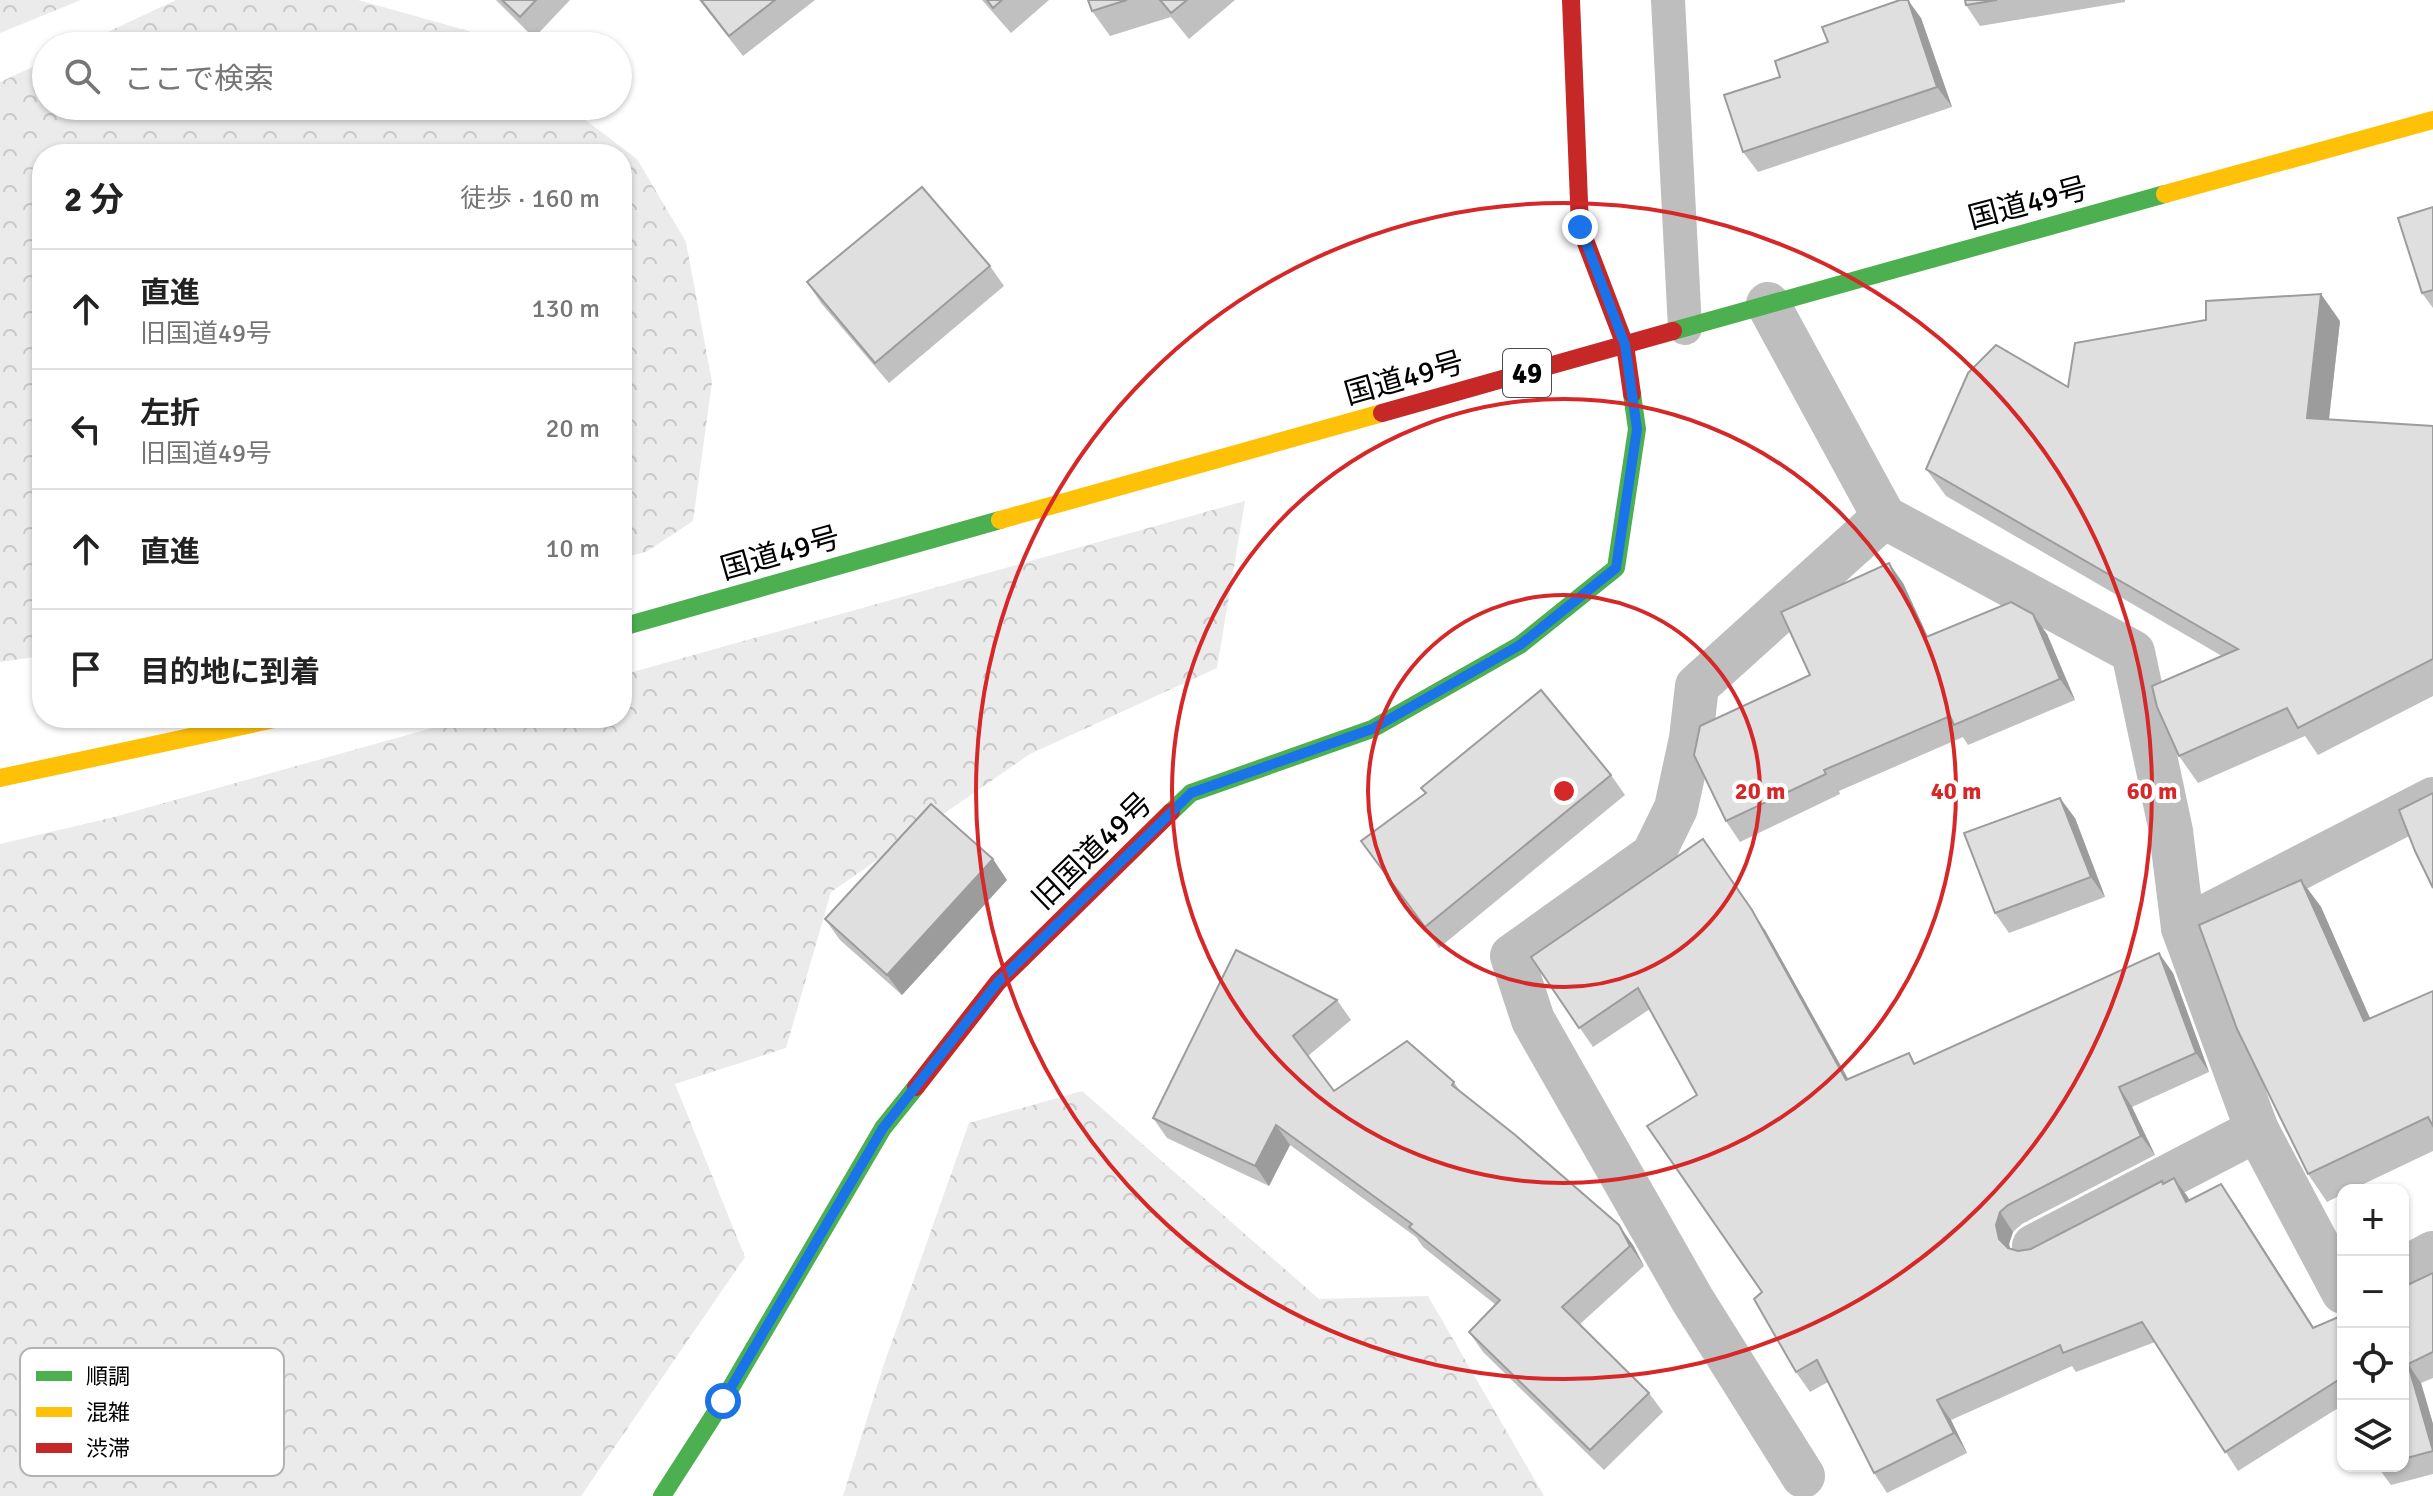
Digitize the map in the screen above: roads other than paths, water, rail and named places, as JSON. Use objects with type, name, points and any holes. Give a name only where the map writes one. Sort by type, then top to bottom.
[{"type":"main road","name":"旧国道49号","points":[[662,1496],[723,1401],[883,1128],[998,982],[1191,793],[1372,729],[1520,645],[1616,568],[1637,429],[1625,345],[1580,227],[1571,0]]},
{"type":"main road","name":"国道49号","points":[[632,624],[2433,120]]},
{"type":"main road","points":[[0,778],[234,728]]},
{"type":"street","points":[[1768,304],[1884,517],[2133,652],[2171,831],[2183,928],[2257,1130],[2337,1281]]},
{"type":"street","points":[[1803,1476],[1692,1299],[1533,1020],[1512,956],[1653,855],[1676,808],[1691,738],[1697,686],[1884,517]]},
{"type":"street","points":[[2183,928],[2433,799]]},
{"type":"street","points":[[2034,1246],[2257,1130]]},
{"type":"street","points":[[2409,1266],[2433,1253]]},
{"type":"lane","points":[[1668,0],[1685,328]]}]
